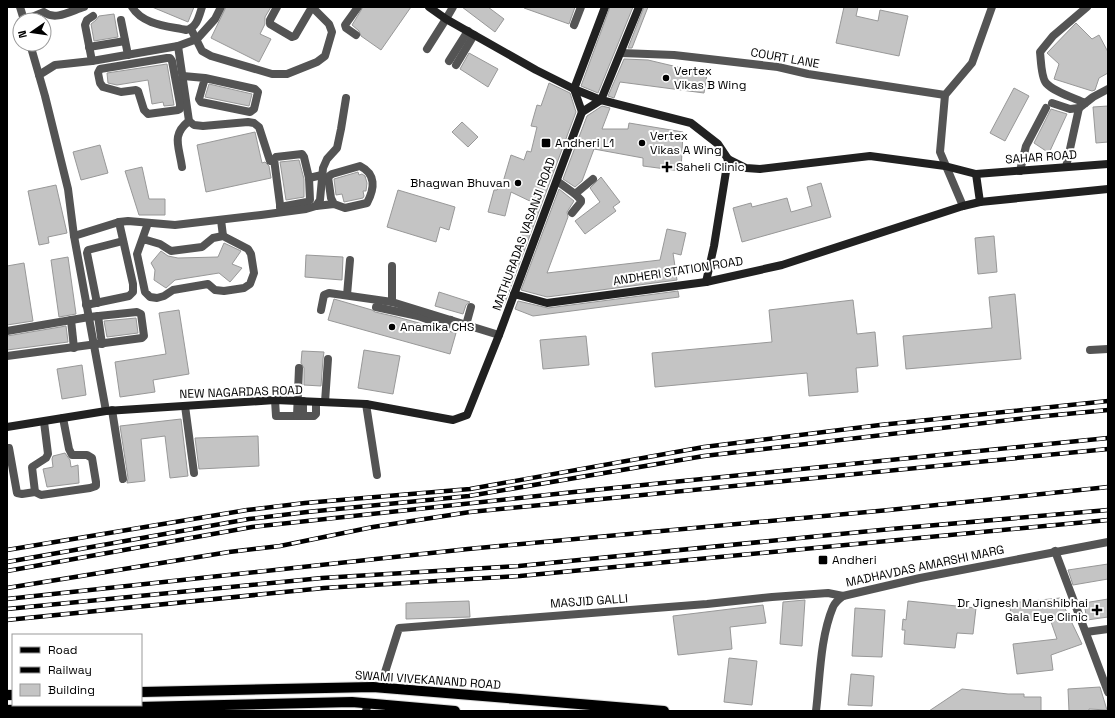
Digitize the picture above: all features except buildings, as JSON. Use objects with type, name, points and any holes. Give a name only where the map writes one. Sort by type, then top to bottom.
[{"type":"main road","points":[[429,7],[446,19],[536,70],[574,89],[601,100],[691,124],[718,144],[728,159],[714,246],[706,282]]},
{"type":"main road","points":[[604,7],[574,89],[582,112],[601,100],[639,7]]},
{"type":"main road","name":"MATHURADAS VASANJI ROAD","points":[[488,363],[582,112]]},
{"type":"main road","name":"SAHAR ROAD","points":[[728,159],[746,168],[760,169],[870,156],[946,166],[976,174],[1108,164]]},
{"type":"main road","points":[[976,174],[980,202],[1108,189]]},
{"type":"main road","name":"ANDHERI STATION ROAD","points":[[514,294],[547,302],[706,282],[782,265],[963,206],[980,202]]},
{"type":"main road","name":"NEW NAGARDAS ROAD","points":[[7,428],[109,411],[275,400],[366,404],[453,420],[467,415],[488,363]]},
{"type":"main road","name":"SWAMI VIVEKANAND ROAD","points":[[142,692],[380,688],[566,707],[664,711]]},
{"type":"main road","points":[[7,710],[108,710],[352,702],[367,707],[455,711]]},
{"type":"street","points":[[43,9],[48,15],[54,17],[84,7]]},
{"type":"street","points":[[132,7],[136,13],[148,21],[186,30],[192,29],[196,24],[202,7]]},
{"type":"street","points":[[39,75],[55,65],[92,61],[178,46],[197,39],[216,19],[221,7]]},
{"type":"street","points":[[192,29],[202,51],[211,56],[272,74],[287,74],[317,62],[325,56],[332,34],[332,29],[329,24],[312,7],[295,36],[292,37],[270,24],[270,20],[277,7]]},
{"type":"street","points":[[356,35],[346,28],[346,25],[358,7]]},
{"type":"street","points":[[426,49],[453,7]]},
{"type":"street","points":[[574,25],[581,7]]},
{"type":"street","points":[[963,206],[940,152],[945,95],[972,63],[992,7]]},
{"type":"street","points":[[1082,106],[1046,82],[1041,66],[1040,52],[1053,36],[1088,7]]},
{"type":"street","points":[[92,61],[85,24],[87,20],[93,16]]},
{"type":"street","points":[[121,20],[125,41],[134,64]]},
{"type":"street","points":[[452,63],[471,33]]},
{"type":"street","points":[[89,47],[125,41]]},
{"type":"street","points":[[178,46],[190,121],[194,125],[203,126],[248,122],[254,123],[259,127],[270,161]]},
{"type":"street","points":[[160,49],[162,59]]},
{"type":"street","points":[[32,52],[68,189],[74,236],[86,305],[92,332],[98,344],[109,411],[123,479]]},
{"type":"street","name":"COURT LANE","points":[[620,53],[674,55],[778,66],[808,74],[945,95]]},
{"type":"street","points":[[162,59],[171,59],[180,104],[180,108],[178,110],[148,114],[145,112],[138,91],[121,92],[102,86],[98,73],[99,70],[162,59]]},
{"type":"street","points":[[183,76],[205,78],[255,89],[258,92],[254,109],[250,112],[201,102],[199,99],[205,78]]},
{"type":"street","points":[[1020,171],[1026,146],[1049,106],[1063,106],[1070,109],[1082,106],[1093,97],[1108,89]]},
{"type":"street","points":[[334,204],[330,198],[324,179],[323,168],[327,158],[337,148],[346,98]]},
{"type":"street","points":[[1066,167],[1082,106]]},
{"type":"street","points":[[182,167],[177,136],[181,128],[190,121]]},
{"type":"street","points":[[74,236],[119,222],[128,221],[176,225],[221,220],[281,209],[307,202],[310,200],[309,178],[302,154],[276,157],[274,159],[281,209]]},
{"type":"street","points":[[281,209],[306,209],[334,204],[345,208],[367,203],[373,190],[371,175],[367,170],[360,166],[332,174],[324,179],[309,178]]},
{"type":"street","points":[[316,206],[320,200],[324,179]]},
{"type":"street","points":[[575,194],[593,179]]},
{"type":"street","points":[[557,181],[581,200],[572,213]]},
{"type":"street","points":[[221,220],[223,236]]},
{"type":"street","points":[[86,305],[129,296],[133,292],[133,284],[119,222]]},
{"type":"street","points":[[143,239],[160,244],[171,251],[202,248],[213,238],[223,236],[244,246],[251,254],[254,273],[250,284],[244,288],[224,291],[215,290],[208,284],[173,290],[164,296],[157,298],[150,297],[145,292],[137,254],[148,223]]},
{"type":"street","points":[[97,303],[88,272],[88,250],[123,241]]},
{"type":"street","points":[[347,295],[350,260]]},
{"type":"street","points":[[392,266],[392,302]]},
{"type":"street","points":[[321,310],[324,295],[329,292],[392,302],[499,335]]},
{"type":"street","points":[[376,307],[418,316],[446,326],[449,324],[450,320]]},
{"type":"street","points":[[466,325],[471,307]]},
{"type":"street","points":[[7,331],[89,317],[137,312],[140,314],[144,336],[142,338],[74,348],[7,356]]},
{"type":"street","points":[[98,316],[100,331],[98,344]]},
{"type":"street","points":[[71,320],[74,348]]},
{"type":"street","points":[[92,332],[100,331]]},
{"type":"street","points":[[1090,350],[1108,350]]},
{"type":"street","points":[[325,402],[328,359]]},
{"type":"street","points":[[299,368],[300,416]]},
{"type":"street","points":[[275,400],[276,416],[314,416],[316,414],[316,402]]},
{"type":"street","points":[[366,404],[377,475]]},
{"type":"street","points":[[185,406],[194,473]]},
{"type":"street","points":[[9,448],[17,493],[22,494],[35,492],[41,495],[96,486],[92,458],[87,456],[72,455],[69,449],[63,418]]},
{"type":"street","points":[[35,492],[32,467],[46,458],[49,449],[44,422]]},
{"type":"street","name":"MADHAVDAS AMARSHI MARG","points":[[816,711],[824,637],[833,606],[837,600],[843,596],[920,578],[1108,542]]},
{"type":"street","points":[[1055,551],[1108,692]]},
{"type":"street","name":"MASJID GALLI","points":[[380,688],[399,628],[707,604],[772,597],[828,593],[843,596]]},
{"type":"street","points":[[1086,632],[1108,629]]},
{"type":"railway","points":[[7,550],[247,510],[305,503],[470,489],[704,447],[880,425],[1108,401]]},
{"type":"railway","points":[[7,562],[249,519],[469,496],[704,456],[1035,417],[1108,410]]},
{"type":"railway","points":[[7,571],[252,527],[574,492],[1108,438]]},
{"type":"railway","points":[[7,588],[229,552],[280,546],[373,527],[470,512],[1108,449]]},
{"type":"railway","points":[[7,599],[468,549],[889,510],[1108,487]]},
{"type":"railway","points":[[7,609],[322,578],[519,566],[891,529],[1108,510]]},
{"type":"railway","points":[[7,620],[324,588],[520,576],[1108,520]]},
{"type":"place","name":"Vertex Vikas B Wing","points":[[666,78]]},
{"type":"place","name":"Andheri L1","points":[[546,143]]},
{"type":"place","name":"Vertex Vikas A Wing","points":[[642,143]]},
{"type":"place","name":"Saheli Clinic","points":[[667,167]]},
{"type":"place","name":"Bhagwan Bhuvan","points":[[518,183]]},
{"type":"place","name":"Anamika CHS","points":[[392,327]]},
{"type":"place","name":"Andheri","points":[[823,560]]},
{"type":"place","name":"Dr Jignesh Manshibhai Gala Eye Clinic","points":[[1097,610]]}]
